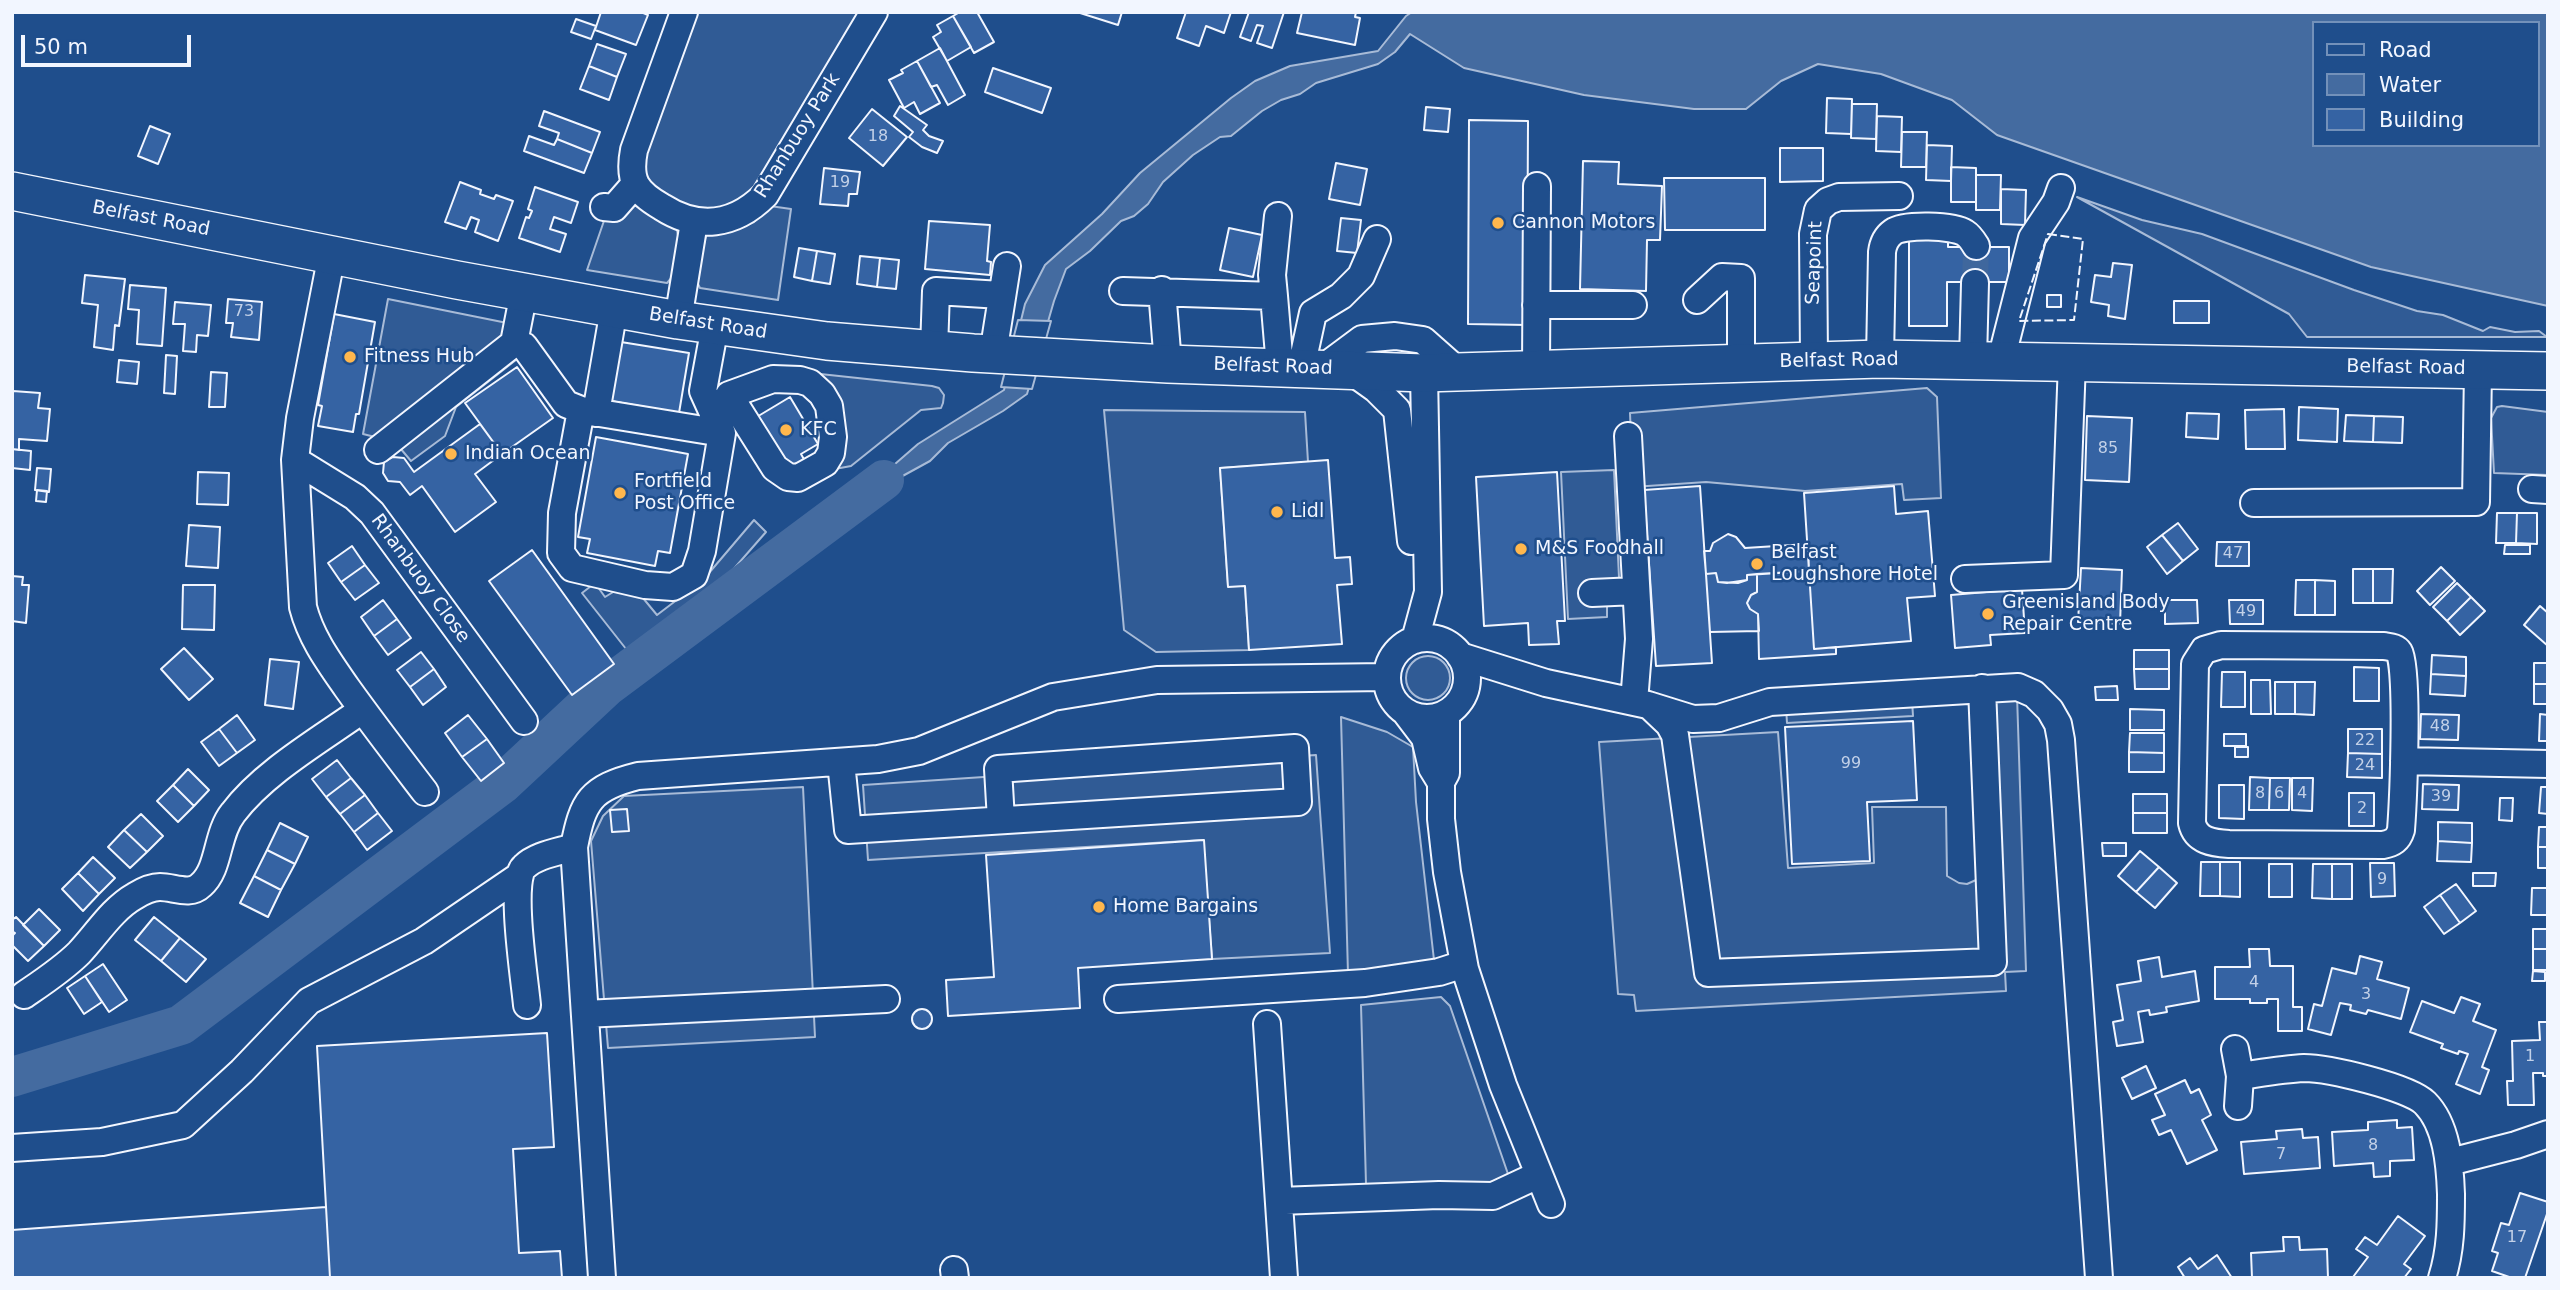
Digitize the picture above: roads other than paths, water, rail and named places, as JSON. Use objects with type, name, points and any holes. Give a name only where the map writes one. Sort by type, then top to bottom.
[{"type":"highway","name":"Belfast Road","points":[[12,191],[614,309],[827,341],[934,350],[987,344],[1061,358],[1441,372],[1880,359],[2548,371]]},
{"type":"street","points":[[678,320],[694,222],[659,206],[645,196],[635,184],[631,171],[634,150],[684,12]]},
{"type":"street","name":"Rhanbuoy Park","points":[[694,222],[715,222],[734,216],[750,209],[765,195],[874,12]]},
{"type":"street","points":[[604,207],[614,208],[635,184]]},
{"type":"street","points":[[1536,371],[1537,186]]},
{"type":"street","points":[[1987,360],[2032,238],[2056,201],[2061,188]]},
{"type":"street","name":"Seapoint","points":[[1814,360],[1813,233],[1818,210],[1839,197],[1899,196]]},
{"type":"street","points":[[1278,216],[1272,275],[1274,296],[1313,368],[1377,389],[1397,411],[1412,544],[1429,565]]},
{"type":"street","points":[[1880,359],[1882,252],[1887,238],[1892,233],[1908,228],[1946,227],[1964,232],[1976,246]]},
{"type":"street","points":[[1313,368],[1313,313],[1341,296],[1361,276],[1377,239]]},
{"type":"street","points":[[332,254],[300,418],[295,460],[301,594],[306,620],[320,649],[362,710],[425,792]]},
{"type":"street","points":[[987,344],[1007,266]]},
{"type":"street","points":[[1698,300],[1722,277],[1741,278],[1741,363]]},
{"type":"street","points":[[1975,283],[1987,360]]},
{"type":"street","points":[[1123,291],[1162,290],[1274,296]]},
{"type":"street","points":[[1162,290],[1168,364]]},
{"type":"street","points":[[934,350],[936,291],[1001,295]]},
{"type":"street","points":[[378,450],[514,343],[524,292]]},
{"type":"street","points":[[1536,305],[1633,304]]},
{"type":"street","points":[[614,309],[569,478],[562,513],[561,554],[572,568],[645,585],[673,587],[694,575],[708,517],[722,433],[703,391],[715,326]]},
{"type":"street","points":[[514,343],[524,346],[566,404],[588,411],[722,433]]},
{"type":"street","points":[[1965,579],[2064,575],[2072,362]]},
{"type":"street","points":[[2254,503],[2476,502],[2478,369]]},
{"type":"street","points":[[1441,372],[1425,477],[1428,592],[1438,645],[1466,668],[1467,681],[1464,694],[1452,709],[1446,773],[1441,782],[1441,819],[1447,872],[1464,964],[1503,1086],[1551,1203]]},
{"type":"street","points":[[703,391],[729,395],[773,379],[810,383],[829,405],[833,437],[831,453],[825,463],[798,478],[789,477],[775,468],[729,395]]},
{"type":"street","points":[[1628,436],[1641,703]]},
{"type":"street","name":"Rhanbuoy Close","points":[[295,460],[355,496],[372,513],[524,721]]},
{"type":"street","points":[[1592,593],[1636,591]]},
{"type":"street","points":[[1441,782],[1432,768],[1425,738],[1392,697],[1386,677],[1395,654],[1438,645],[1546,683],[1641,703],[1684,727],[1770,702],[1982,688],[2026,689],[2050,710],[2058,724],[2099,1278]]},
{"type":"street","points":[[2221,645],[2394,647],[2399,652],[2403,669],[2404,761],[2401,830],[2392,843],[2229,844],[2206,840],[2194,831],[2192,823],[2194,671],[2198,657],[2204,650],[2221,645]]},
{"type":"street","points":[[602,1278],[574,847],[580,818],[589,799],[611,783],[638,776],[878,759],[919,751],[1053,697],[1157,680],[1386,677]]},
{"type":"street","points":[[1406,713],[1419,718],[1433,718],[1452,709],[1480,687],[1504,683],[1546,683]]},
{"type":"street","points":[[1684,727],[1708,973],[1993,962],[1982,688]]},
{"type":"street","points":[[24,995],[78,953],[131,898],[153,888],[190,891],[202,885],[211,873],[219,839],[226,824],[240,804],[265,780],[362,710]]},
{"type":"street","points":[[841,762],[848,830],[1298,802],[1295,748],[998,769],[1001,820]]},
{"type":"street","points":[[2404,761],[2548,764]]},
{"type":"street","points":[[12,1148],[102,1142],[183,1125],[242,1071],[309,1000],[424,941],[517,877],[524,866],[535,859],[574,847]]},
{"type":"street","points":[[517,877],[527,1005]]},
{"type":"street","points":[[1118,999],[1365,983],[1439,972],[1464,964]]},
{"type":"street","points":[[585,1014],[886,999]]},
{"type":"street","points":[[1267,1024],[1284,1278]]},
{"type":"street","points":[[2235,1049],[2240,1076],[2238,1106]]},
{"type":"street","points":[[2240,1076],[2305,1068],[2414,1094],[2427,1105],[2438,1123],[2450,1162],[2449,1256],[2442,1278]]},
{"type":"street","points":[[2450,1162],[2548,1134]]},
{"type":"street","points":[[1279,1201],[1439,1195],[1493,1196],[1538,1175]]},
{"type":"water","points":[[1412,12],[2548,12],[2548,306],[2371,267],[1997,135],[1952,100],[1881,74],[1818,64],[1781,81],[1746,109],[1694,109],[1584,95],[1464,68],[1410,34],[1395,52],[1378,64],[1316,83],[1300,94],[1281,100],[1262,111],[1231,136],[1220,137],[1193,155],[1163,182],[1148,204],[1134,216],[1121,221],[1090,251],[1066,269],[1027,394],[948,443],[930,461],[888,484],[880,477],[918,444],[1004,390],[1025,304],[1045,265],[1102,214],[1140,173],[1255,81],[1290,66],[1378,51]]},
{"type":"waterway","points":[[12,1077],[181,1025],[502,784],[606,687],[884,480]]},
{"type":"tunnel","points":[[1975,283],[1976,246]]},
{"type":"place","name":"Cannon Motors","points":[[1498,223]]},
{"type":"place","name":"Fitness Hub","points":[[350,357]]},
{"type":"place","name":"KFC","points":[[786,430]]},
{"type":"place","name":"Indian Ocean","points":[[451,454]]},
{"type":"place","name":"Fortfield Post Office","points":[[620,493]]},
{"type":"place","name":"Lidl","points":[[1277,512]]},
{"type":"place","name":"M&S Foodhall","points":[[1521,549]]},
{"type":"place","name":"Belfast Loughshore Hotel","points":[[1757,564]]},
{"type":"place","name":"Greenisland Body Repair Centre","points":[[1988,614]]},
{"type":"place","name":"Home Bargains","points":[[1099,907]]}]
